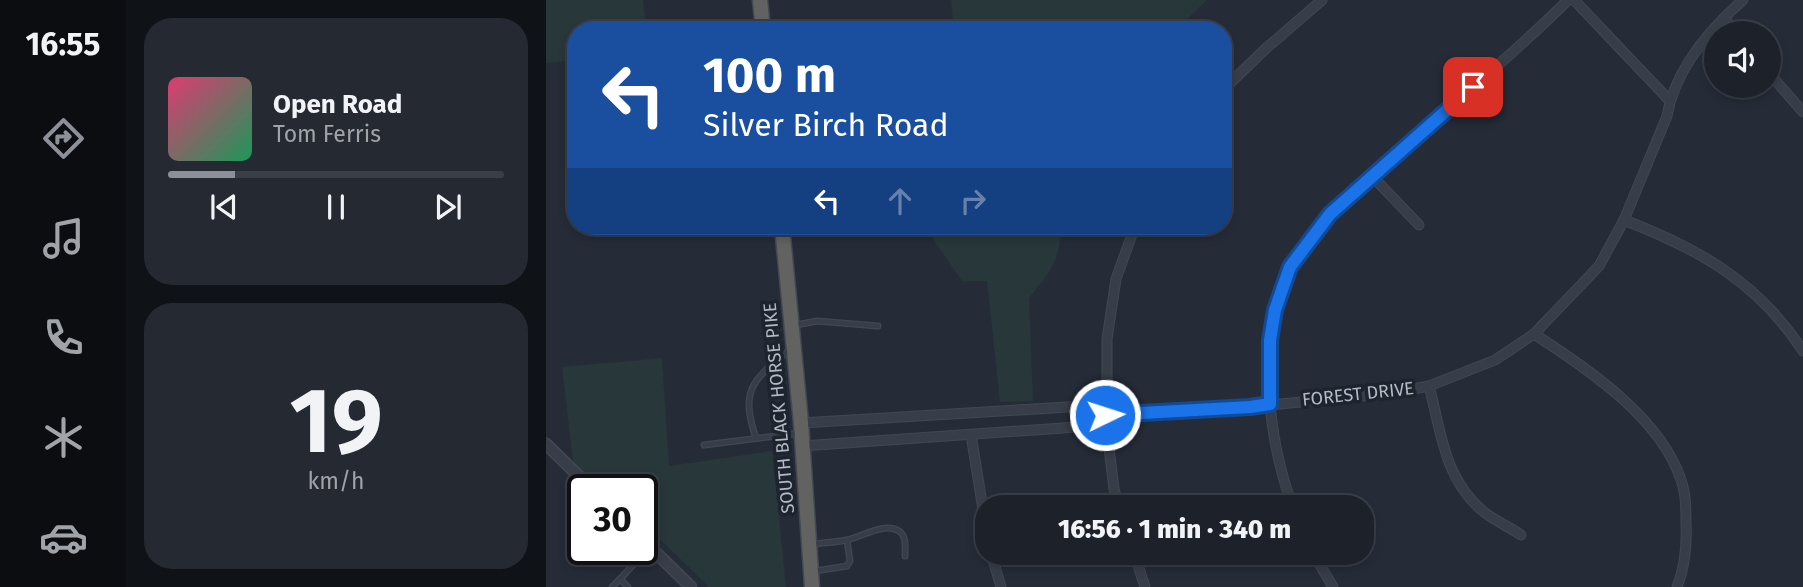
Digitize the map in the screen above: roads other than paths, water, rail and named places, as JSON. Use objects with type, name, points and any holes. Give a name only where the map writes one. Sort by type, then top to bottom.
[{"type":"highway","points":[[760,0],[762,21]]},
{"type":"highway","name":"SOUTH BLACK HORSE PIKE","points":[[783,235],[812,587]]},
{"type":"street","points":[[1232,81],[1322,0]]},
{"type":"street","points":[[1289,495],[1275,445],[1270,404],[1270,340],[1275,310],[1290,267],[1330,214],[1568,0]]},
{"type":"street","points":[[1574,0],[1670,101]]},
{"type":"street","name":"FOREST DRIVE","points":[[801,434],[1085,407],[1105,415],[1250,407],[1392,393],[1429,386],[1495,360],[1534,334],[1599,266],[1624,220],[1667,116],[1670,101],[1697,49],[1743,0]]},
{"type":"street","points":[[1781,87],[1803,112]]},
{"type":"street","points":[[1372,176],[1419,225]]},
{"type":"street","points":[[1624,220],[1678,241],[1734,276],[1773,311],[1803,351]]},
{"type":"street","points":[[1116,495],[1105,415],[1108,324],[1116,279],[1132,235]]},
{"type":"street","points":[[1534,334],[1611,390],[1648,426],[1664,447],[1682,482],[1686,508],[1686,547],[1683,573],[1677,587]]},
{"type":"street","points":[[1429,386],[1446,458],[1457,482],[1483,511],[1521,535]]},
{"type":"street","name":"FOREST DRIVE","points":[[801,434],[971,435],[1087,426],[1105,415]]},
{"type":"street","points":[[971,435],[981,495]]},
{"type":"street","points":[[546,444],[577,474]]},
{"type":"street","points":[[658,555],[691,587]]},
{"type":"street","points":[[995,565],[1001,587]]},
{"type":"street","points":[[1138,565],[1146,587]]},
{"type":"street","points":[[1320,565],[1333,587]]},
{"type":"lane","points":[[791,325],[817,321],[878,326]]},
{"type":"lane","points":[[756,438],[749,410],[752,388],[760,374],[793,347]]},
{"type":"lane","points":[[704,445],[801,434]]},
{"type":"lane","points":[[809,545],[847,540],[887,528],[897,530],[904,539],[905,556]]},
{"type":"lane","points":[[811,571],[847,566],[850,561],[847,540]]},
{"type":"lane","points":[[612,587],[630,565]]},
{"type":"lane","points":[[620,579],[628,587]]}]
